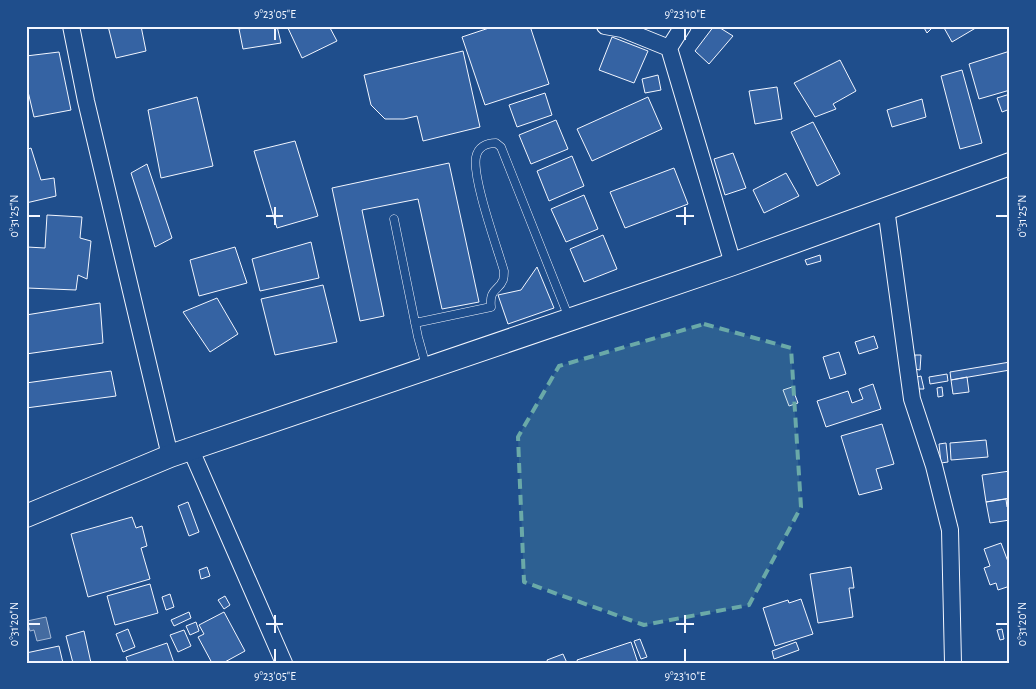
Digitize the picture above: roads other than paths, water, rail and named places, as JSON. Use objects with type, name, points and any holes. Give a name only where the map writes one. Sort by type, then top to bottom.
[{"type":"main road","points":[[26,516],[180,453],[733,264],[1010,164]]},
{"type":"street","points":[[71,26],[86,101],[180,453],[284,663]]},
{"type":"street","points":[[605,26],[622,29],[669,48]]},
{"type":"street","points":[[683,26],[669,48],[733,264]]},
{"type":"street","points":[[886,208],[912,398],[934,466],[950,530],[953,663]]},
{"type":"lane","points":[[415,322],[491,307],[490,300],[494,290],[503,281],[504,271],[476,174],[476,156],[482,147],[488,143],[496,143],[500,147],[570,320]]},
{"type":"lane","points":[[394,219],[415,322],[427,368]]},
{"type":"water","points":[[46,617],[51,638],[37,641],[34,630],[30,631],[27,621]]}]
